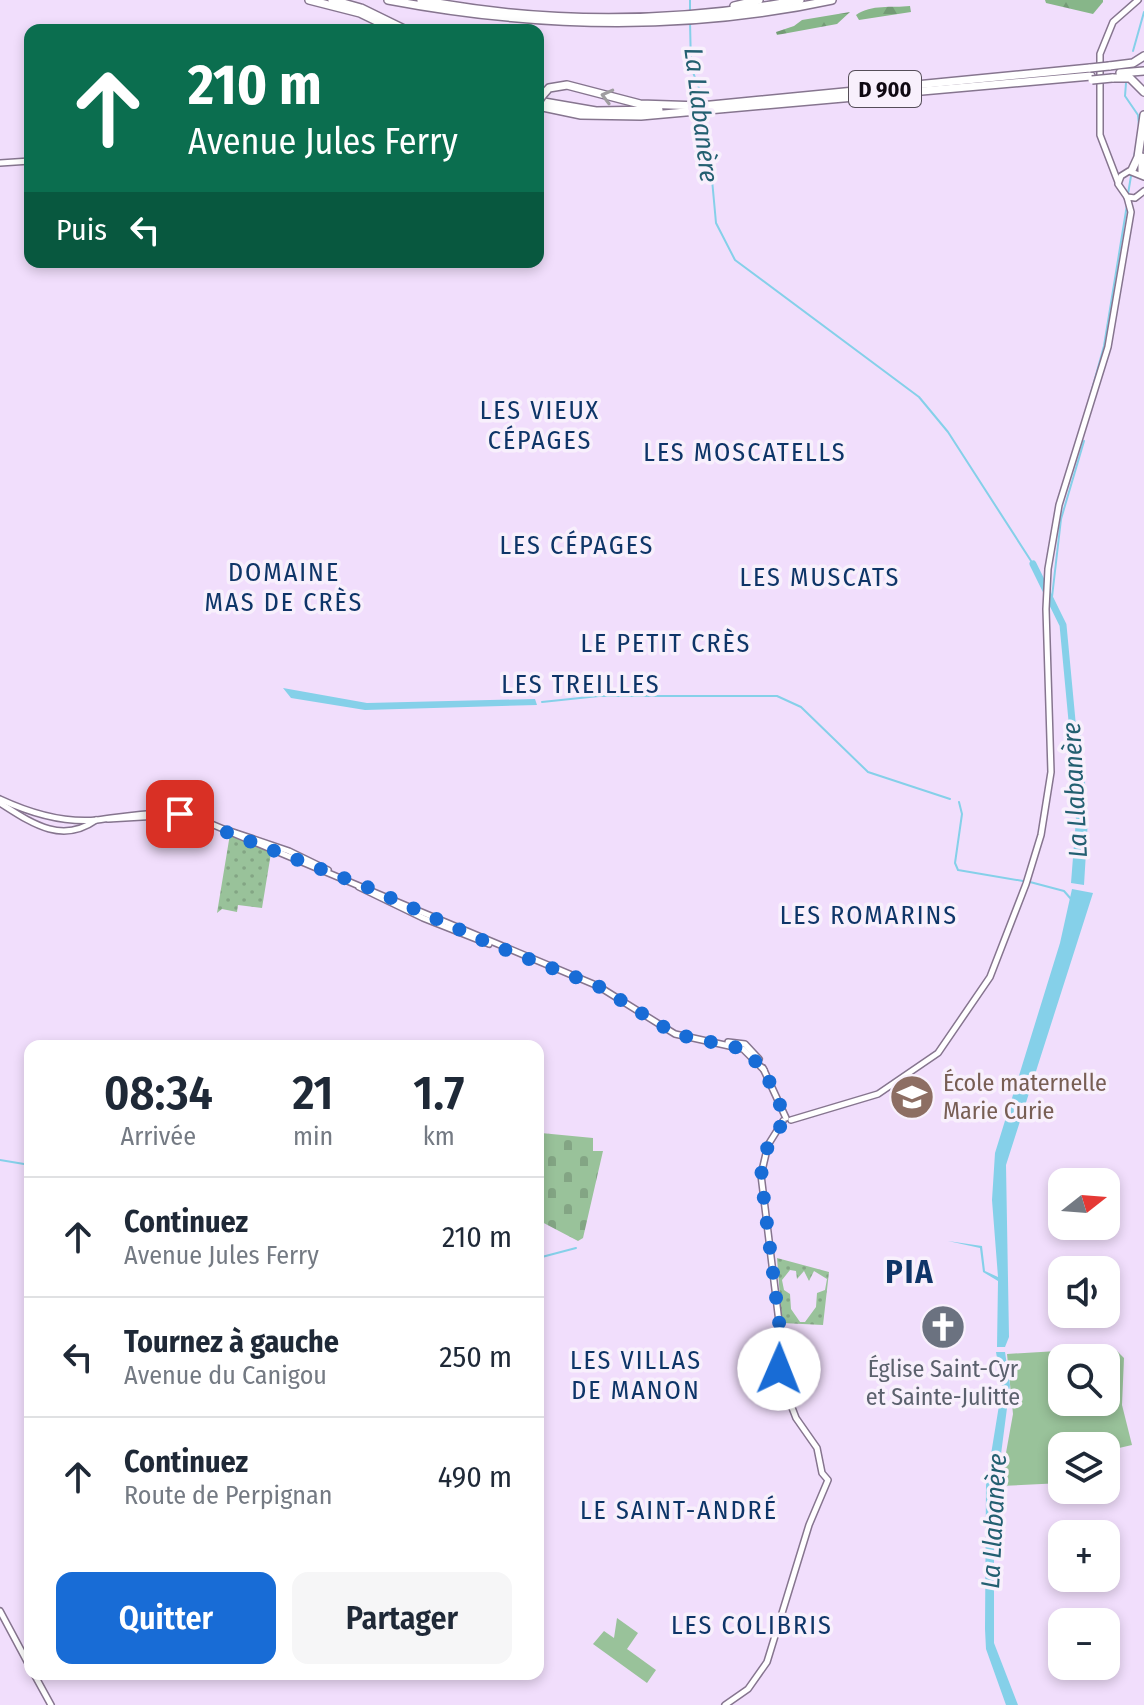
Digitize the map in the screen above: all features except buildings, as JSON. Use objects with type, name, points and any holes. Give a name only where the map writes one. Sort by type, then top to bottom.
[{"type":"highway","points":[[309,0],[360,13],[383,24]]},
{"type":"highway","points":[[332,0],[361,8],[394,24]]},
{"type":"highway","points":[[388,0],[469,14],[550,22],[698,16],[832,0]]},
{"type":"highway","points":[[421,0],[506,12],[580,17],[683,17]]},
{"type":"highway","points":[[698,16],[759,0]]},
{"type":"highway","points":[[698,16],[800,0]]},
{"type":"highway","points":[[1110,72],[1144,56]]},
{"type":"highway","name":"D 900","points":[[544,104],[613,112],[705,108],[1035,82],[1144,68]]},
{"type":"highway","points":[[1110,72],[1130,78],[1144,92]]},
{"type":"highway","name":"D 900","points":[[544,105],[562,113],[627,117],[1060,73],[1091,74]]},
{"type":"highway","points":[[544,98],[556,86],[569,86],[652,106],[705,108]]},
{"type":"highway","points":[[1129,171],[1138,157],[1144,115]]},
{"type":"highway","points":[[1143,176],[1144,137]]},
{"type":"main road","points":[[1138,0],[1119,14],[1103,42],[1099,112],[1102,144],[1121,193],[1127,197],[1138,197]]},
{"type":"main road","points":[[1102,144],[1115,165],[1143,176]]},
{"type":"main road","points":[[0,163],[24,161]]},
{"type":"main road","points":[[1118,182],[1129,171]]},
{"type":"main road","points":[[1128,231],[1138,197],[1144,191]]},
{"type":"main road","points":[[725,1705],[748,1689],[767,1662],[809,1525],[828,1480],[822,1473],[814,1442],[796,1418],[780,1379],[761,1175],[763,1157],[787,1121],[878,1094],[933,1058],[990,977],[1041,835],[1051,772],[1046,609],[1048,569],[1062,492],[1108,347],[1128,231],[1131,207],[1127,197]]},
{"type":"main road","points":[[0,801],[36,814],[69,819],[168,812],[225,830],[336,875],[493,945],[607,991],[675,1034],[745,1044],[757,1054],[787,1121]]},
{"type":"main road","points":[[0,801],[37,827],[68,831],[99,819]]},
{"type":"main road","points":[[68,831],[69,819]]},
{"type":"main road","points":[[0,1611],[24,1656]]},
{"type":"main road","points":[[37,1680],[51,1705]]},
{"type":"green space","points":[[1045,0],[1103,2],[1093,14],[1046,3]]},
{"type":"green space","points":[[910,6],[911,12],[859,20],[856,15],[875,8]]},
{"type":"green space","points":[[850,12],[837,24],[777,35],[776,32],[802,20]]},
{"type":"green space","points":[[230,834],[271,853],[262,908],[238,905],[237,912],[222,909],[217,913]]},
{"type":"green space","points":[[544,1133],[593,1138],[593,1151],[603,1151],[583,1238],[578,1241],[544,1223]]},
{"type":"green space","points":[[777,1258],[829,1272],[823,1325],[782,1323]],"holes":[[[790,1270],[796,1271],[797,1279],[804,1271],[809,1281],[814,1271],[827,1279],[825,1290],[817,1293],[816,1307],[805,1322],[800,1322],[791,1309],[790,1294],[784,1290],[782,1280]]]},
{"type":"green space","points":[[1048,1352],[1048,1416],[1120,1416],[1120,1354],[1124,1358],[1122,1405],[1132,1445],[1120,1448],[1120,1432],[1048,1432],[1048,1484],[1000,1486],[1013,1414],[1007,1354]]},
{"type":"green space","points":[[617,1618],[638,1633],[627,1649],[656,1670],[647,1683],[593,1644],[604,1631],[614,1638]]},
{"type":"water","points":[[283,688],[367,703],[535,699],[537,705],[365,710],[291,698]]},
{"type":"water","points":[[1081,734],[1088,819],[1084,885],[1071,883],[1076,819],[1067,736]]},
{"type":"water","points":[[1072,889],[1093,893],[1006,1165],[1009,1337],[1005,1347],[997,1347],[998,1281],[983,1272],[980,1248],[948,1241],[982,1246],[985,1271],[998,1277],[992,1200],[995,1153],[1060,943]]},
{"type":"water","points":[[996,1352],[1005,1352],[1010,1385],[994,1508],[994,1643],[1018,1705],[1006,1705],[986,1649],[986,1485],[1002,1387]]},
{"type":"waterway","name":"La Llabanère","points":[[690,0],[690,11]]},
{"type":"waterway","points":[[1133,51],[1144,12]]},
{"type":"waterway","name":"La Llabanère","points":[[690,21],[691,67],[705,104]]},
{"type":"waterway","points":[[1126,83],[1125,96],[1138,115],[1139,126]]},
{"type":"waterway","name":"La Llabanère","points":[[706,114],[716,223],[735,260],[919,397],[948,432],[1033,564]]},
{"type":"waterway","points":[[1134,158],[1137,141]]},
{"type":"waterway","points":[[1128,194],[1131,176]]},
{"type":"waterway","points":[[1088,404],[1104,346],[1127,205]]},
{"type":"waterway","points":[[1052,597],[1061,519],[1084,441]]},
{"type":"waterway","name":"La Llabanère","points":[[1033,564],[1063,625],[1074,742]]},
{"type":"waterway","points":[[542,702],[599,696],[777,696],[801,707],[868,772],[950,799]]},
{"type":"waterway","points":[[959,802],[962,814],[955,863],[958,870],[1023,881]]},
{"type":"waterway","points":[[1030,882],[1064,891],[1071,899]]},
{"type":"waterway","points":[[0,1160],[24,1164]]},
{"type":"waterway","points":[[544,1256],[576,1248]]},
{"type":"place","name":"École maternelle Marie Curie","points":[[912,1097]]},
{"type":"place","name":"Église Saint-Cyr et Sainte-Julitte","points":[[943,1327]]},
{"type":"district","name":"LES VIEUX CÉPAGES","points":[[540,425]]},
{"type":"district","name":"LES MOSCATELLS","points":[[745,452]]},
{"type":"district","name":"LES CÉPAGES","points":[[577,545]]},
{"type":"district","name":"LES MUSCATS","points":[[820,577]]},
{"type":"district","name":"DOMAINE MAS DE CRÈS","points":[[284,587]]},
{"type":"district","name":"LE PETIT CRÈS","points":[[666,643]]},
{"type":"district","name":"LES TREILLES","points":[[581,684]]},
{"type":"district","name":"LES ROMARINS","points":[[869,915]]},
{"type":"district","name":"PIA","points":[[910,1272]]},
{"type":"district","name":"LES VILLAS DE MANON","points":[[636,1375]]},
{"type":"district","name":"LE SAINT-ANDRÉ","points":[[679,1510]]},
{"type":"district","name":"LES COLIBRIS","points":[[752,1625]]},
{"type":"route","points":[[180,814],[197,818],[236,837],[367,887],[493,945],[598,986],[664,1030],[688,1039],[731,1045],[750,1052],[764,1070],[786,1118],[768,1145],[761,1175],[780,1330],[779,1369]]}]
